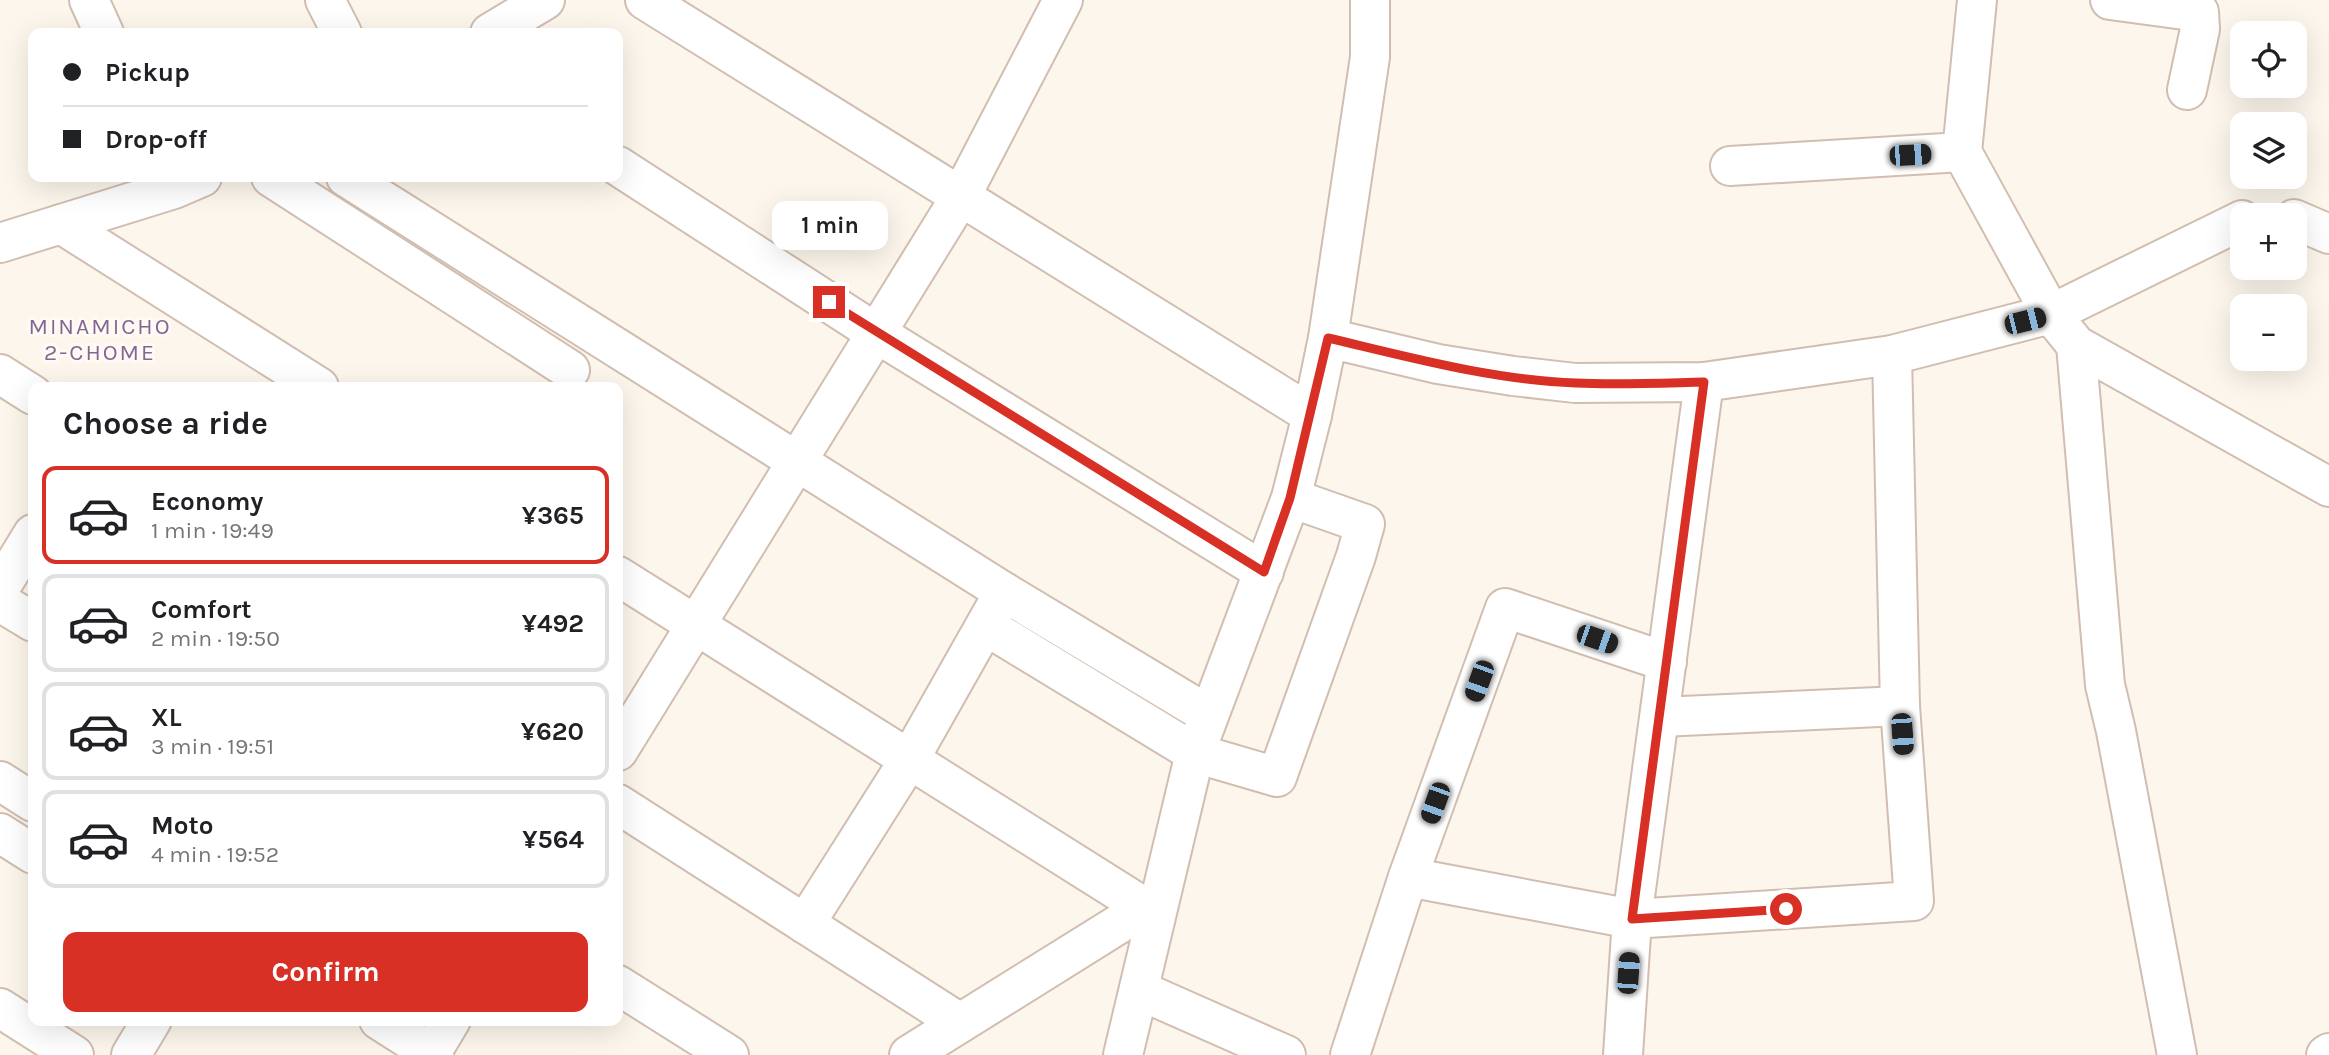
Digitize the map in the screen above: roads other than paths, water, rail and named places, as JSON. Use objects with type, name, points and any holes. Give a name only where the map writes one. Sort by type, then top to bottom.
[{"type":"street","points":[[89,0],[102,28]]},
{"type":"street","points":[[325,0],[339,28]]},
{"type":"street","points":[[645,0],[1312,415]]},
{"type":"street","points":[[623,743],[961,196],[1063,0]]},
{"type":"street","points":[[1123,1055],[1139,990],[1149,912],[1195,753],[1207,714],[1264,572],[1290,498],[1312,415],[1328,338],[1370,57],[1370,0]]},
{"type":"street","points":[[1976,0],[1962,152],[2051,314],[2076,345],[2329,487]]},
{"type":"street","points":[[2110,0],[2199,12],[2200,29],[2188,90]]},
{"type":"street","points":[[497,28],[542,1]]},
{"type":"street","points":[[1730,166],[1962,152]]},
{"type":"street","points":[[623,169],[876,333],[1264,572]]},
{"type":"street","points":[[0,243],[178,182]]},
{"type":"street","points":[[278,182],[565,378],[594,332]]},
{"type":"street","points":[[354,182],[797,458],[1004,592],[1207,714]]},
{"type":"street","points":[[61,224],[311,382]]},
{"type":"street","points":[[2307,225],[2329,234]]},
{"type":"street","points":[[1328,338],[1438,364],[1513,376],[1575,383],[1704,382],[1892,355],[2051,314],[2230,226]]},
{"type":"street","points":[[2076,345],[2105,685],[2116,731],[2176,1055]]},
{"type":"street","points":[[1408,877],[1632,919],[1914,901],[1900,706],[1892,355]]},
{"type":"street","points":[[0,374],[28,392]]},
{"type":"street","points":[[1623,1055],[1632,919],[1704,382]]},
{"type":"street","points":[[986,626],[1195,753],[1278,777],[1365,524],[1290,498]]},
{"type":"street","points":[[0,589],[28,542]]},
{"type":"street","points":[[623,579],[1149,912]]},
{"type":"street","points":[[806,924],[909,760],[1004,592]]},
{"type":"street","points":[[0,602],[28,619]]},
{"type":"street","points":[[1350,1055],[1408,877],[1505,608],[1667,662]]},
{"type":"street","points":[[1661,717],[1900,706]]},
{"type":"street","points":[[0,781],[28,799]]},
{"type":"street","points":[[623,807],[960,1023]]},
{"type":"street","points":[[0,833],[28,851]]},
{"type":"street","points":[[909,1055],[1149,912]]},
{"type":"street","points":[[623,988],[729,1055]]},
{"type":"street","points":[[1139,990],[1286,1055]]},
{"type":"street","points":[[0,1008],[28,1026]]},
{"type":"street","points":[[28,1026],[74,1055]]},
{"type":"street","points":[[131,1055],[148,1026]]},
{"type":"street","points":[[388,1026],[432,1055],[449,1026]]},
{"type":"district","name":"MINAMICHO 2-CHOME","points":[[100,339]]}]
